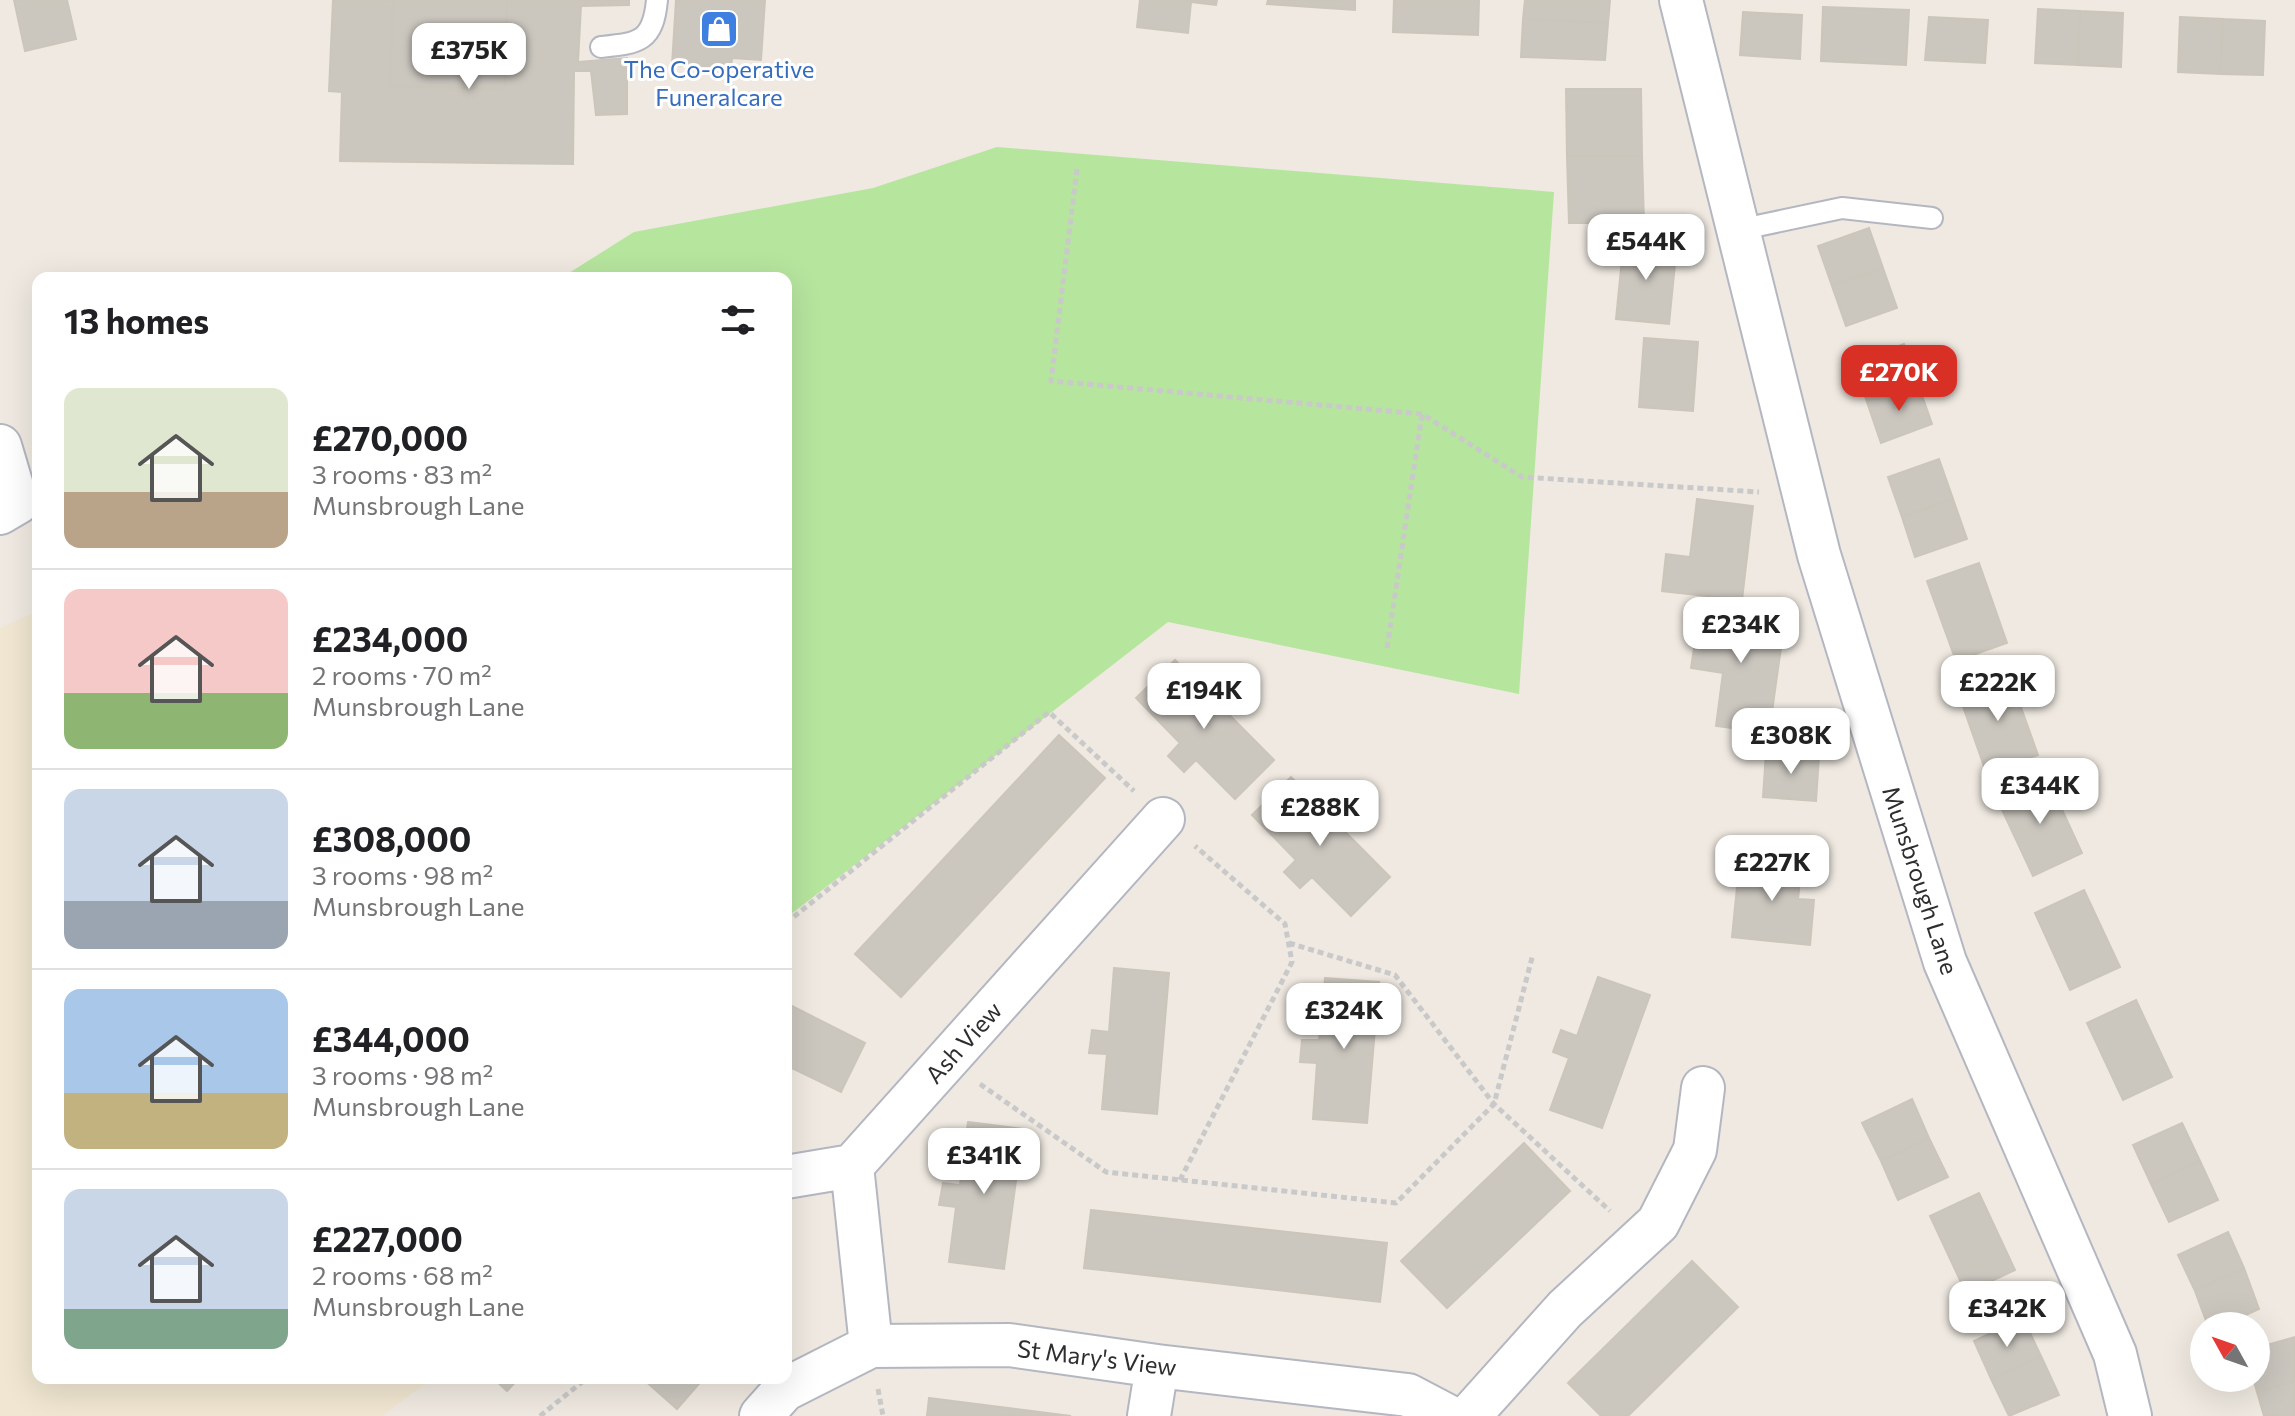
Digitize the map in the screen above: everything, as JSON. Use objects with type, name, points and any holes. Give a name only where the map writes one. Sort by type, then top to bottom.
[{"type":"street","name":"Munsbrough Lane","points":[[1681,0],[1819,555],[1945,962],[2115,1354],[2130,1416]]},
{"type":"street","points":[[0,446],[17,503],[0,513]]},
{"type":"street","name":"Ash View","points":[[852,1166],[1163,819]]},
{"type":"street","points":[[1469,1416],[1565,1309],[1658,1223],[1695,1150],[1703,1088]]},
{"type":"street","points":[[792,1176],[852,1166],[871,1346]]},
{"type":"street","name":"St Mary's View","points":[[761,1416],[784,1390],[871,1346],[1009,1345],[1157,1366],[1408,1395],[1448,1416]]},
{"type":"street","points":[[1149,1416],[1157,1366]]},
{"type":"lane","points":[[601,47],[631,44],[642,39],[655,21],[657,0]]},
{"type":"lane","points":[[1738,230],[1842,208],[1932,218]]},
{"type":"path","points":[[1077,169],[1051,381],[1422,414],[1522,477],[1804,495]]},
{"type":"path","points":[[1387,648],[1422,414]]},
{"type":"path","points":[[792,918],[1049,712],[1163,819],[1285,924],[1292,962],[1180,1180]]},
{"type":"path","points":[[1289,943],[1395,975],[1494,1104],[1641,1239]]},
{"type":"path","points":[[946,1061],[1106,1172],[1396,1203],[1494,1104],[1533,954]]},
{"type":"path","points":[[540,1416],[580,1384]]},
{"type":"shaded area","points":[[32,614],[32,1384],[424,1384],[382,1416],[0,1416],[0,628]]},
{"type":"green space","points":[[997,147],[1554,192],[1519,694],[1168,622],[792,913],[792,272],[571,272],[634,232],[873,188]]},
{"type":"building","points":[[14,0],[67,0],[76,39],[25,51]]},
{"type":"building","points":[[333,0],[393,0],[390,86],[505,89],[507,0],[629,0],[629,5],[581,6],[578,62],[627,58],[627,114],[596,115],[591,71],[574,71],[573,164],[340,161],[342,92],[329,91]]},
{"type":"building","points":[[333,0],[629,0],[629,5],[581,6],[578,62],[627,58],[627,114],[596,115],[591,71],[574,71],[573,164],[340,161],[342,92],[329,91]]},
{"type":"building","name":"The Co-operative Funeralcare","points":[[676,0],[765,0],[761,60],[732,58],[731,68],[672,65]]},
{"type":"building","points":[[1140,0],[1217,0],[1216,5],[1191,2],[1188,33],[1137,27]]},
{"type":"building","points":[[1268,0],[1355,0],[1355,10],[1267,4]]},
{"type":"building","points":[[1394,0],[1479,0],[1478,35],[1393,32]]},
{"type":"building","points":[[1525,0],[1610,0],[1608,23],[1523,19]]},
{"type":"building","points":[[1823,7],[1909,10],[1906,65],[1821,61]]},
{"type":"building","points":[[2038,9],[2080,11],[2078,65],[2035,63]]},
{"type":"building","points":[[2080,11],[2123,13],[2121,67],[2078,65]]},
{"type":"building","points":[[1743,12],[1802,15],[1800,59],[1740,55]]},
{"type":"building","points":[[1929,17],[1988,20],[1985,63],[1925,60]]},
{"type":"building","points":[[2180,17],[2223,19],[2220,74],[2178,72]]},
{"type":"building","points":[[1523,19],[1608,23],[1605,60],[1521,57]]},
{"type":"building","points":[[2223,19],[2265,21],[2263,75],[2220,74]]},
{"type":"building","points":[[1566,89],[1641,89],[1642,156],[1567,156]]},
{"type":"building","points":[[1567,156],[1642,156],[1644,223],[1569,223]]},
{"type":"building","points":[[1869,228],[1883,268],[1832,286],[1818,246]]},
{"type":"building","points":[[1624,239],[1677,244],[1669,324],[1616,319]]},
{"type":"building","points":[[1883,268],[1897,308],[1846,326],[1832,286]]},
{"type":"building","points":[[1644,338],[1698,342],[1693,411],[1639,407]]},
{"type":"building","points":[[1904,344],[1918,384],[1867,402],[1853,362]]},
{"type":"building","points":[[1918,384],[1932,424],[1881,443],[1867,402]]},
{"type":"building","points":[[1939,459],[1953,499],[1902,517],[1888,477]]},
{"type":"building","points":[[1697,499],[1753,506],[1742,600],[1662,591],[1666,554],[1690,557]]},
{"type":"building","points":[[1953,499],[1967,539],[1915,557],[1902,517]]},
{"type":"building","points":[[1979,563],[2007,643],[1956,661],[1927,581]]},
{"type":"building","points":[[1700,608],[1785,619],[1769,733],[1716,726],[1723,673],[1691,668]]},
{"type":"building","points":[[1175,660],[1274,760],[1235,799],[1196,760],[1184,772],[1168,756],[1180,743],[1136,698]]},
{"type":"building","points":[[2009,674],[2038,755],[1986,772],[1958,692]]},
{"type":"building","points":[[1059,735],[1105,778],[901,997],[855,954]]},
{"type":"building","points":[[1766,752],[1819,756],[1816,801],[1763,797]]},
{"type":"building","points":[[2046,775],[2082,853],[2033,876],[1997,799]]},
{"type":"building","points":[[1291,777],[1390,877],[1351,916],[1312,877],[1300,888],[1284,872],[1296,860],[1252,815]]},
{"type":"building","points":[[1740,857],[1802,863],[1798,899],[1814,900],[1810,945],[1732,937]]},
{"type":"building","points":[[2084,890],[2120,967],[2070,990],[2035,913]]},
{"type":"building","points":[[1114,968],[1169,973],[1157,1114],[1102,1109],[1107,1054],[1089,1053],[1092,1030],[1109,1032]]},
{"type":"building","points":[[1598,977],[1650,995],[1602,1128],[1550,1110],[1569,1058],[1553,1052],[1561,1030],[1577,1036]]},
{"type":"building","points":[[1325,978],[1379,982],[1367,1123],[1313,1119],[1317,1063],[1300,1062],[1302,1040],[1319,1040]]},
{"type":"building","points":[[2136,1000],[2172,1077],[2123,1100],[2087,1023]]},
{"type":"building","points":[[792,1006],[865,1043],[841,1092],[792,1068]]},
{"type":"building","points":[[1912,1099],[1929,1138],[1881,1161],[1862,1123]]},
{"type":"building","points":[[968,1122],[1023,1129],[1004,1269],[949,1262],[956,1207],[939,1205],[943,1183],[960,1185]]},
{"type":"building","points":[[2182,1123],[2200,1161],[2151,1184],[2133,1145]]},
{"type":"building","points":[[1929,1138],[1948,1177],[1898,1200],[1881,1161]]},
{"type":"building","points":[[1524,1143],[1570,1191],[1447,1308],[1401,1261]]},
{"type":"building","points":[[2200,1161],[2218,1200],[2169,1222],[2151,1184]]},
{"type":"building","points":[[1979,1193],[2015,1270],[1966,1293],[1930,1216]]},
{"type":"building","points":[[1091,1210],[1387,1243],[1380,1302],[1084,1268]]},
{"type":"building","points":[[2228,1232],[2244,1268],[2195,1291],[2178,1255]]},
{"type":"building","points":[[1692,1261],[1738,1307],[1628,1416],[1601,1416],[1568,1383]]},
{"type":"building","points":[[2244,1268],[2259,1309],[2252,1312],[2203,1312],[2195,1291]]},
{"type":"building","points":[[2023,1318],[2041,1356],[1991,1379],[1974,1341]]},
{"type":"building","points":[[2295,1337],[2295,1381],[2270,1388],[2270,1344]]},
{"type":"building","points":[[2041,1356],[2059,1395],[2009,1416],[1991,1379]]},
{"type":"building","points":[[2295,1381],[2295,1416],[2264,1416],[2257,1392],[2270,1392],[2270,1388]]},
{"type":"building","points":[[499,1384],[513,1384],[507,1391]]},
{"type":"building","points":[[649,1384],[699,1384],[677,1409]]},
{"type":"building","points":[[929,1398],[1071,1416],[927,1416]]},
{"type":"place","name":"The Co-operative Funeralcare","points":[[719,29]]}]
